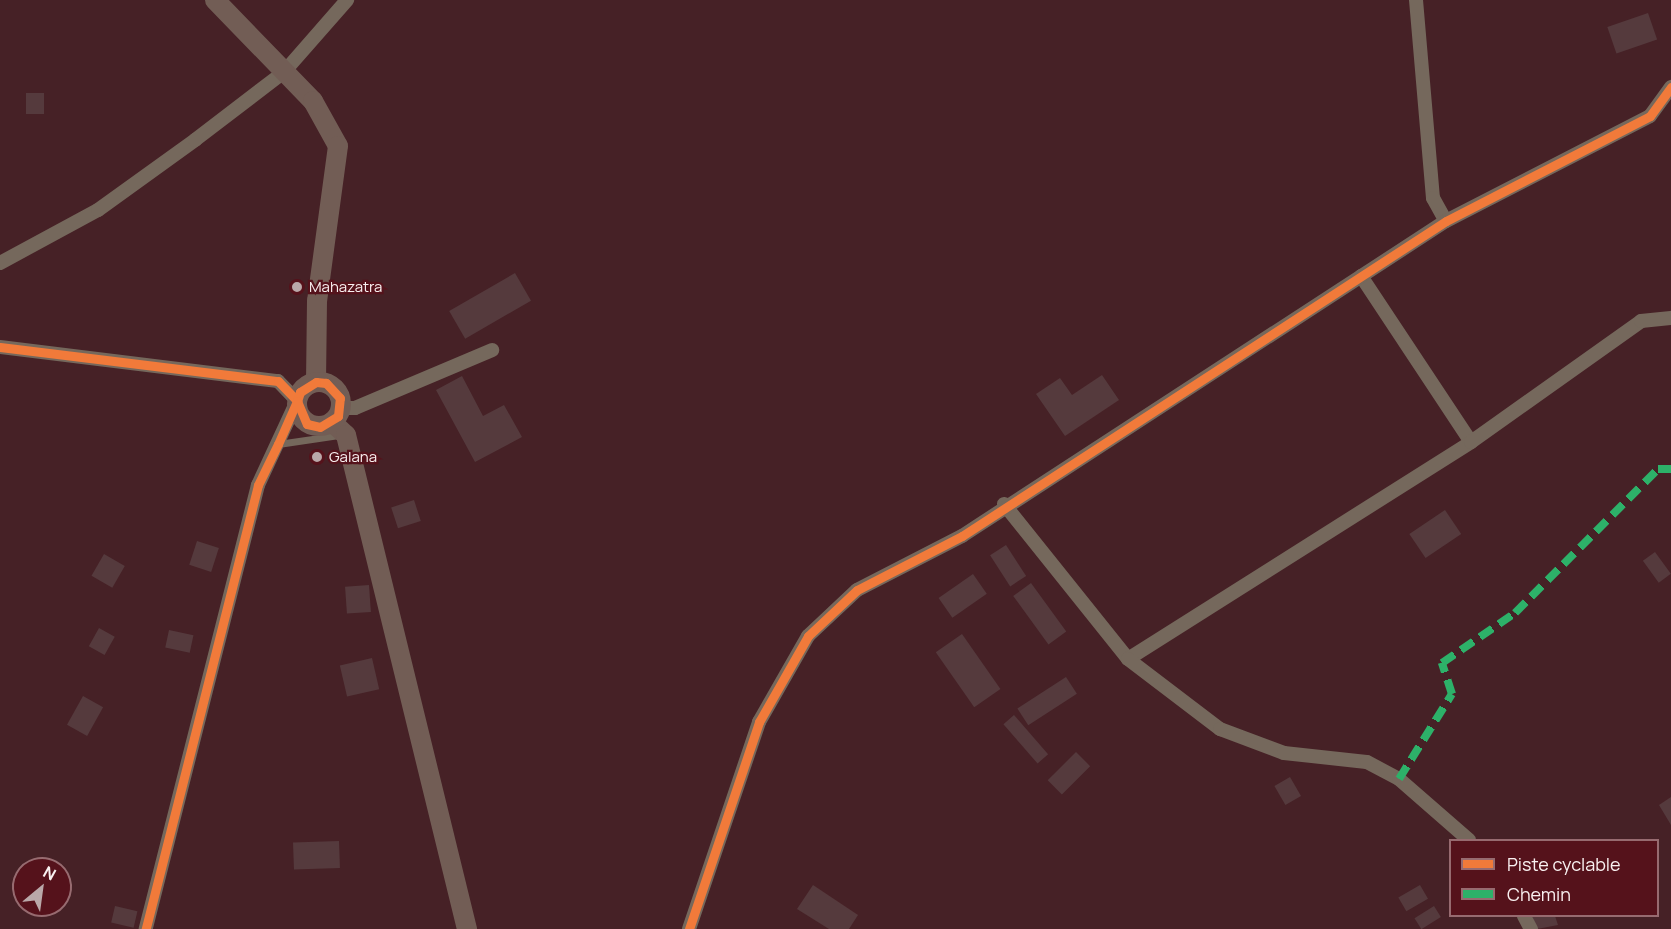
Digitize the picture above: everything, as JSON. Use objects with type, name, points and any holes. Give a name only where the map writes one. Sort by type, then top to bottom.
[{"type":"street","points":[[146,929],[258,485],[297,401],[316,382],[317,301],[338,146],[313,101],[215,0]]},
{"type":"street","points":[[0,263],[98,210],[284,72],[347,0]]},
{"type":"street","points":[[1416,0],[1433,198],[1446,221]]},
{"type":"street","points":[[689,929],[759,722],[808,636],[857,590],[962,536],[1004,504],[1446,221],[1650,116],[1671,87]]},
{"type":"street","points":[[1361,276],[1471,442]]},
{"type":"street","points":[[1128,659],[1471,442],[1641,321],[1671,318]]},
{"type":"street","points":[[0,347],[278,381],[297,401],[307,424],[340,422],[355,408],[492,350]]},
{"type":"street","points":[[316,382],[335,389],[340,422],[467,929]]},
{"type":"street","points":[[1004,504],[1128,659],[1220,729],[1284,753],[1367,762],[1399,779],[1468,839]]},
{"type":"lane","points":[[278,444],[340,422]]},
{"type":"building","points":[[1648,13],[1657,39],[1616,53],[1607,27]]},
{"type":"building","points":[[26,93],[44,93],[44,114],[26,114]]},
{"type":"building","points":[[515,273],[531,301],[465,339],[449,311]]},
{"type":"building","points":[[1102,375],[1119,400],[1065,436],[1036,394],[1060,378],[1072,395]]},
{"type":"building","points":[[462,376],[483,416],[504,405],[522,437],[475,462],[436,390]]},
{"type":"building","points":[[414,500],[421,521],[398,528],[391,507]]},
{"type":"building","points":[[1445,510],[1461,534],[1426,558],[1409,534]]},
{"type":"building","points":[[197,541],[219,548],[211,572],[189,565]]},
{"type":"building","points":[[1006,545],[1026,576],[1010,586],[990,555]]},
{"type":"building","points":[[1655,552],[1671,574],[1659,583],[1643,561]]},
{"type":"building","points":[[104,554],[125,566],[112,588],[92,576]]},
{"type":"building","points":[[973,574],[987,594],[952,618],[939,598]]},
{"type":"building","points":[[1031,583],[1066,632],[1048,644],[1013,596]]},
{"type":"building","points":[[369,585],[371,612],[347,614],[345,587]]},
{"type":"building","points":[[99,628],[115,637],[105,655],[89,646]]},
{"type":"building","points":[[169,630],[193,635],[190,653],[165,648]]},
{"type":"building","points":[[962,634],[1000,689],[974,707],[936,652]]},
{"type":"building","points":[[372,658],[379,689],[347,697],[340,665]]},
{"type":"building","points":[[1066,677],[1077,694],[1028,725],[1017,709]]},
{"type":"building","points":[[83,696],[103,707],[87,736],[67,725]]},
{"type":"building","points":[[1014,715],[1048,754],[1038,763],[1003,724]]},
{"type":"building","points":[[1076,752],[1090,766],[1062,794],[1048,780]]},
{"type":"building","points":[[1290,777],[1301,796],[1285,805],[1274,786]]},
{"type":"building","points":[[1671,797],[1671,825],[1659,805]]},
{"type":"building","points":[[339,841],[340,868],[294,870],[293,843]]},
{"type":"building","points":[[813,885],[858,915],[849,929],[829,929],[797,909]]},
{"type":"building","points":[[1420,885],[1428,899],[1406,911],[1398,897]]},
{"type":"building","points":[[115,906],[137,911],[134,928],[111,923]]},
{"type":"building","points":[[1434,906],[1441,917],[1422,929],[1414,918]]},
{"type":"building","points":[[1532,917],[1555,917],[1558,925],[1537,929]]},
{"type":"marked path","points":[[1399,779],[1452,694],[1442,663],[1515,613],[1658,469],[1671,469]]},
{"type":"cycle path","points":[[689,929],[759,722],[808,636],[857,590],[962,536],[1446,221],[1650,116],[1671,87]]},
{"type":"cycle path","points":[[0,347],[278,381],[297,401],[307,424],[320,427],[338,416],[340,398],[326,383],[316,382],[300,392],[297,401],[278,444],[258,485],[146,929]]},
{"type":"place","name":"Mahazatra","points":[[297,287]]},
{"type":"place","name":"Galana","points":[[317,457]]}]
